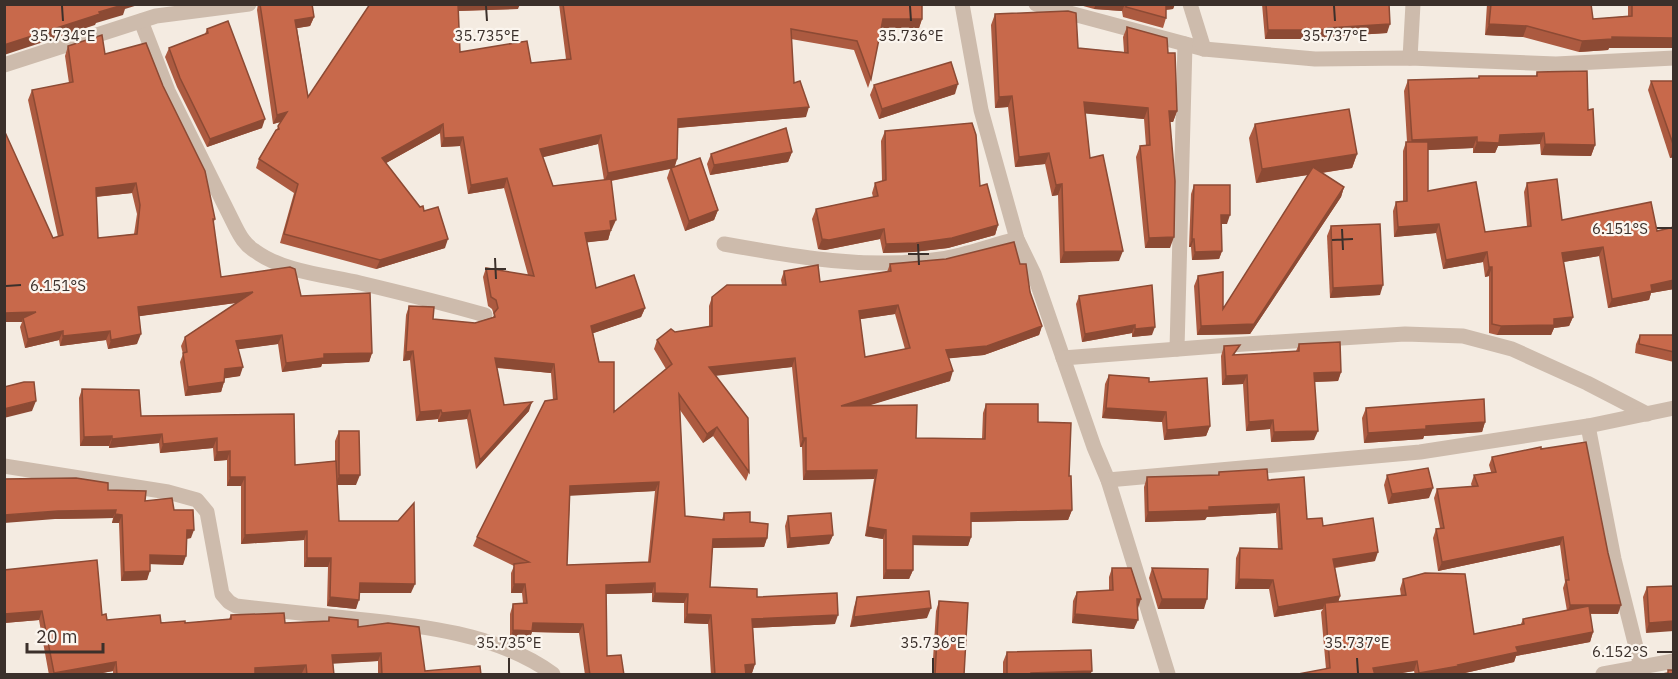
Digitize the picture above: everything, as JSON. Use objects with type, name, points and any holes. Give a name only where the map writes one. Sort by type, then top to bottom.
[{"type":"street","points":[[4,64],[141,21],[153,10],[249,4]]},
{"type":"street","points":[[962,4],[981,110],[1017,239],[1034,274],[1094,447],[1108,480],[1168,675]]},
{"type":"street","points":[[1036,4],[1204,49],[1315,59],[1410,58],[1556,64],[1674,58]]},
{"type":"street","points":[[1190,4],[1204,49]]},
{"type":"street","points":[[1410,58],[1413,4]]},
{"type":"street","points":[[141,21],[173,101],[243,241],[254,251],[273,261],[310,272],[442,302],[485,315]]},
{"type":"street","points":[[1178,349],[1185,44]]},
{"type":"street","points":[[724,244],[814,260],[873,263],[941,259],[1017,239]]},
{"type":"street","points":[[1063,358],[1405,334],[1463,336],[1512,349],[1587,383],[1647,414]]},
{"type":"street","points":[[1108,480],[1420,452],[1588,426],[1674,408]]},
{"type":"street","points":[[1588,426],[1614,559],[1641,667]]},
{"type":"street","points":[[4,466],[168,492],[197,501],[207,512],[222,594],[236,606],[413,624],[497,644],[540,665],[553,675]]},
{"type":"street","points":[[1603,675],[1674,661]]},
{"type":"building","points":[[4,4],[126,4],[4,45]]},
{"type":"building","points":[[260,4],[312,4],[314,17],[295,20],[308,97],[370,4],[458,4],[460,52],[527,41],[531,63],[571,59],[563,4],[922,4],[922,19],[883,19],[871,79],[857,41],[791,29],[794,83],[800,81],[809,107],[678,119],[677,159],[608,173],[601,135],[540,149],[553,186],[611,179],[616,220],[610,221],[611,230],[585,233],[596,288],[634,275],[645,308],[591,326],[599,362],[614,362],[614,412],[672,364],[657,340],[671,329],[675,332],[712,326],[712,297],[727,285],[786,285],[784,271],[818,265],[820,282],[891,271],[890,264],[946,259],[1014,242],[1020,264],[1026,264],[1030,292],[1042,326],[987,346],[946,350],[953,371],[841,406],[917,405],[916,438],[985,439],[986,404],[1038,404],[1038,422],[1071,423],[1069,476],[1071,476],[1072,510],[971,513],[971,537],[913,536],[913,570],[886,570],[886,530],[868,527],[877,470],[806,471],[806,438],[803,438],[795,358],[709,367],[748,418],[749,472],[717,427],[707,434],[679,394],[685,516],[724,520],[724,513],[750,512],[750,522],[768,524],[767,538],[713,539],[710,587],[757,589],[757,597],[837,593],[838,615],[752,619],[755,664],[745,665],[746,675],[715,675],[711,615],[687,614],[688,594],[655,593],[655,583],[606,585],[607,656],[621,655],[624,675],[590,675],[583,624],[533,623],[532,631],[513,630],[513,604],[527,603],[525,584],[514,584],[514,564],[529,562],[477,537],[545,401],[557,399],[554,364],[495,358],[504,405],[532,402],[480,460],[470,410],[442,413],[441,410],[420,412],[413,351],[406,352],[409,306],[434,307],[433,319],[475,323],[495,317],[494,313],[498,308],[496,300],[491,297],[486,268],[534,276],[507,178],[471,185],[463,137],[444,138],[443,124],[382,158],[420,207],[423,206],[424,211],[438,207],[448,239],[380,260],[284,234],[298,184],[259,159],[276,130],[279,129],[278,126],[287,112],[277,115]],"holes":[[[898,305],[910,348],[865,357],[859,311]],[[659,482],[650,562],[567,565],[570,486]]]},
{"type":"building","points":[[1126,4],[1166,4],[1166,18],[1126,7]]},
{"type":"building","points":[[1266,4],[1389,4],[1390,24],[1328,28],[1328,30],[1268,30]]},
{"type":"building","points":[[1491,4],[1591,4],[1593,19],[1632,16],[1632,4],[1674,4],[1674,38],[1612,37],[1612,39],[1582,41],[1527,26],[1489,24]]},
{"type":"building","points":[[1068,11],[1076,13],[1078,48],[1128,53],[1127,27],[1167,38],[1168,53],[1175,53],[1177,111],[1169,111],[1175,181],[1174,237],[1149,238],[1140,146],[1150,145],[1148,108],[1084,102],[1090,158],[1103,155],[1123,251],[1064,252],[1062,184],[1056,185],[1049,153],[1019,157],[1012,96],[999,97],[995,14]]},
{"type":"building","points":[[228,21],[265,119],[210,139],[180,78],[169,48],[208,33],[207,29]]},
{"type":"building","points":[[102,35],[105,54],[146,43],[163,86],[205,171],[215,219],[213,219],[221,277],[290,267],[295,269],[301,296],[370,293],[372,353],[324,354],[324,358],[286,363],[282,335],[236,341],[243,367],[225,369],[224,382],[188,387],[183,353],[187,352],[185,337],[253,292],[138,307],[141,334],[111,340],[110,331],[63,336],[63,331],[28,339],[23,318],[36,312],[4,313],[4,130],[53,238],[63,235],[32,90],[73,82],[68,46]],"holes":[[[136,183],[140,205],[137,234],[98,238],[96,188]]]},
{"type":"building","points":[[951,62],[958,84],[882,109],[874,85]]},
{"type":"building","points":[[1587,71],[1588,110],[1593,109],[1595,145],[1545,144],[1544,133],[1500,135],[1499,143],[1477,142],[1477,137],[1412,140],[1408,80],[1537,76],[1537,72]]},
{"type":"building","points":[[1651,81],[1674,81],[1674,147]]},
{"type":"building","points":[[1349,109],[1357,154],[1262,169],[1255,124]]},
{"type":"building","points":[[972,123],[976,135],[980,186],[987,184],[998,225],[952,238],[916,243],[886,244],[884,229],[829,240],[822,239],[816,209],[878,196],[875,183],[886,180],[885,131]]},
{"type":"building","points":[[786,128],[792,152],[714,165],[711,154]]},
{"type":"building","points":[[1406,142],[1428,142],[1428,191],[1476,182],[1485,232],[1531,226],[1527,183],[1557,179],[1562,220],[1651,202],[1657,231],[1674,227],[1674,280],[1651,285],[1652,291],[1612,299],[1603,247],[1562,253],[1573,317],[1554,319],[1554,325],[1501,326],[1492,324],[1492,267],[1489,267],[1487,252],[1446,260],[1439,224],[1398,227],[1396,202],[1407,201]]},
{"type":"building","points":[[700,158],[718,210],[689,221],[671,168]]},
{"type":"building","points":[[1313,167],[1344,187],[1254,324],[1201,326],[1198,276],[1223,272],[1223,309]]},
{"type":"building","points":[[1194,185],[1230,185],[1230,215],[1221,215],[1222,251],[1195,252],[1194,239],[1192,239]]},
{"type":"building","points":[[1380,224],[1383,285],[1333,288],[1331,226]]},
{"type":"building","points":[[1152,285],[1155,327],[1135,329],[1135,325],[1085,334],[1079,296]]},
{"type":"building","points":[[1640,335],[1674,335],[1674,352],[1639,344]]},
{"type":"building","points":[[1340,342],[1341,372],[1314,373],[1318,431],[1274,432],[1273,420],[1249,422],[1247,375],[1226,376],[1224,346],[1240,345],[1233,355],[1299,351],[1299,344]]},
{"type":"building","points":[[1109,375],[1149,378],[1149,382],[1207,378],[1210,426],[1167,430],[1166,412],[1106,408]]},
{"type":"building","points":[[34,382],[36,401],[4,409],[4,387]]},
{"type":"building","points":[[82,389],[139,390],[141,416],[294,414],[295,465],[336,461],[339,521],[398,521],[414,503],[415,584],[360,583],[359,600],[330,597],[331,558],[307,558],[307,531],[245,535],[245,477],[230,477],[230,451],[217,452],[217,438],[163,444],[162,434],[112,439],[112,436],[84,437]]},
{"type":"building","points":[[1484,399],[1485,422],[1368,433],[1366,408]]},
{"type":"building","points":[[339,431],[359,431],[360,475],[339,475]]},
{"type":"building","points":[[1586,442],[1621,605],[1570,605],[1563,537],[1442,562],[1436,529],[1444,528],[1437,489],[1478,486],[1474,475],[1496,472],[1492,457],[1541,447],[1541,449]]},
{"type":"building","points":[[1428,468],[1433,488],[1392,494],[1387,475]]},
{"type":"building","points":[[1267,469],[1268,480],[1304,477],[1307,519],[1322,518],[1323,526],[1373,518],[1378,552],[1333,559],[1340,596],[1278,607],[1273,580],[1239,579],[1240,548],[1282,549],[1279,504],[1148,512],[1147,477],[1219,475],[1219,472]]},
{"type":"building","points":[[76,478],[108,483],[108,490],[146,491],[145,501],[172,498],[174,510],[193,510],[194,530],[187,530],[186,556],[150,555],[150,571],[124,572],[122,515],[115,514],[116,510],[4,515],[4,479]]},
{"type":"building","points":[[831,513],[833,535],[790,538],[788,516]]},
{"type":"building","points":[[97,560],[102,615],[106,614],[107,620],[160,615],[161,623],[185,621],[185,623],[231,619],[231,615],[284,613],[285,623],[329,621],[329,617],[358,620],[358,627],[388,623],[419,627],[425,671],[480,666],[481,675],[382,675],[381,653],[332,655],[334,675],[307,675],[306,665],[255,668],[255,675],[117,675],[116,662],[54,673],[42,611],[4,614],[4,570]]},
{"type":"building","points":[[1112,568],[1131,568],[1141,599],[1137,599],[1138,620],[1075,614],[1077,592],[1113,590]]},
{"type":"building","points":[[1152,568],[1208,569],[1207,599],[1162,599]]},
{"type":"building","points":[[1425,573],[1465,574],[1474,634],[1524,624],[1523,619],[1589,606],[1593,632],[1516,647],[1518,652],[1419,673],[1417,661],[1373,668],[1375,675],[1293,675],[1330,668],[1325,603],[1406,595],[1403,579]]},
{"type":"building","points":[[1674,586],[1674,621],[1649,623],[1647,587]]},
{"type":"building","points":[[929,591],[931,608],[854,617],[857,597]]},
{"type":"building","points":[[939,601],[968,603],[964,675],[935,675]]},
{"type":"building","points":[[1091,650],[1092,671],[1007,675],[1007,652]]},
{"type":"building","points":[[1668,670],[1674,670],[1674,675],[1657,675],[1668,673]]}]
